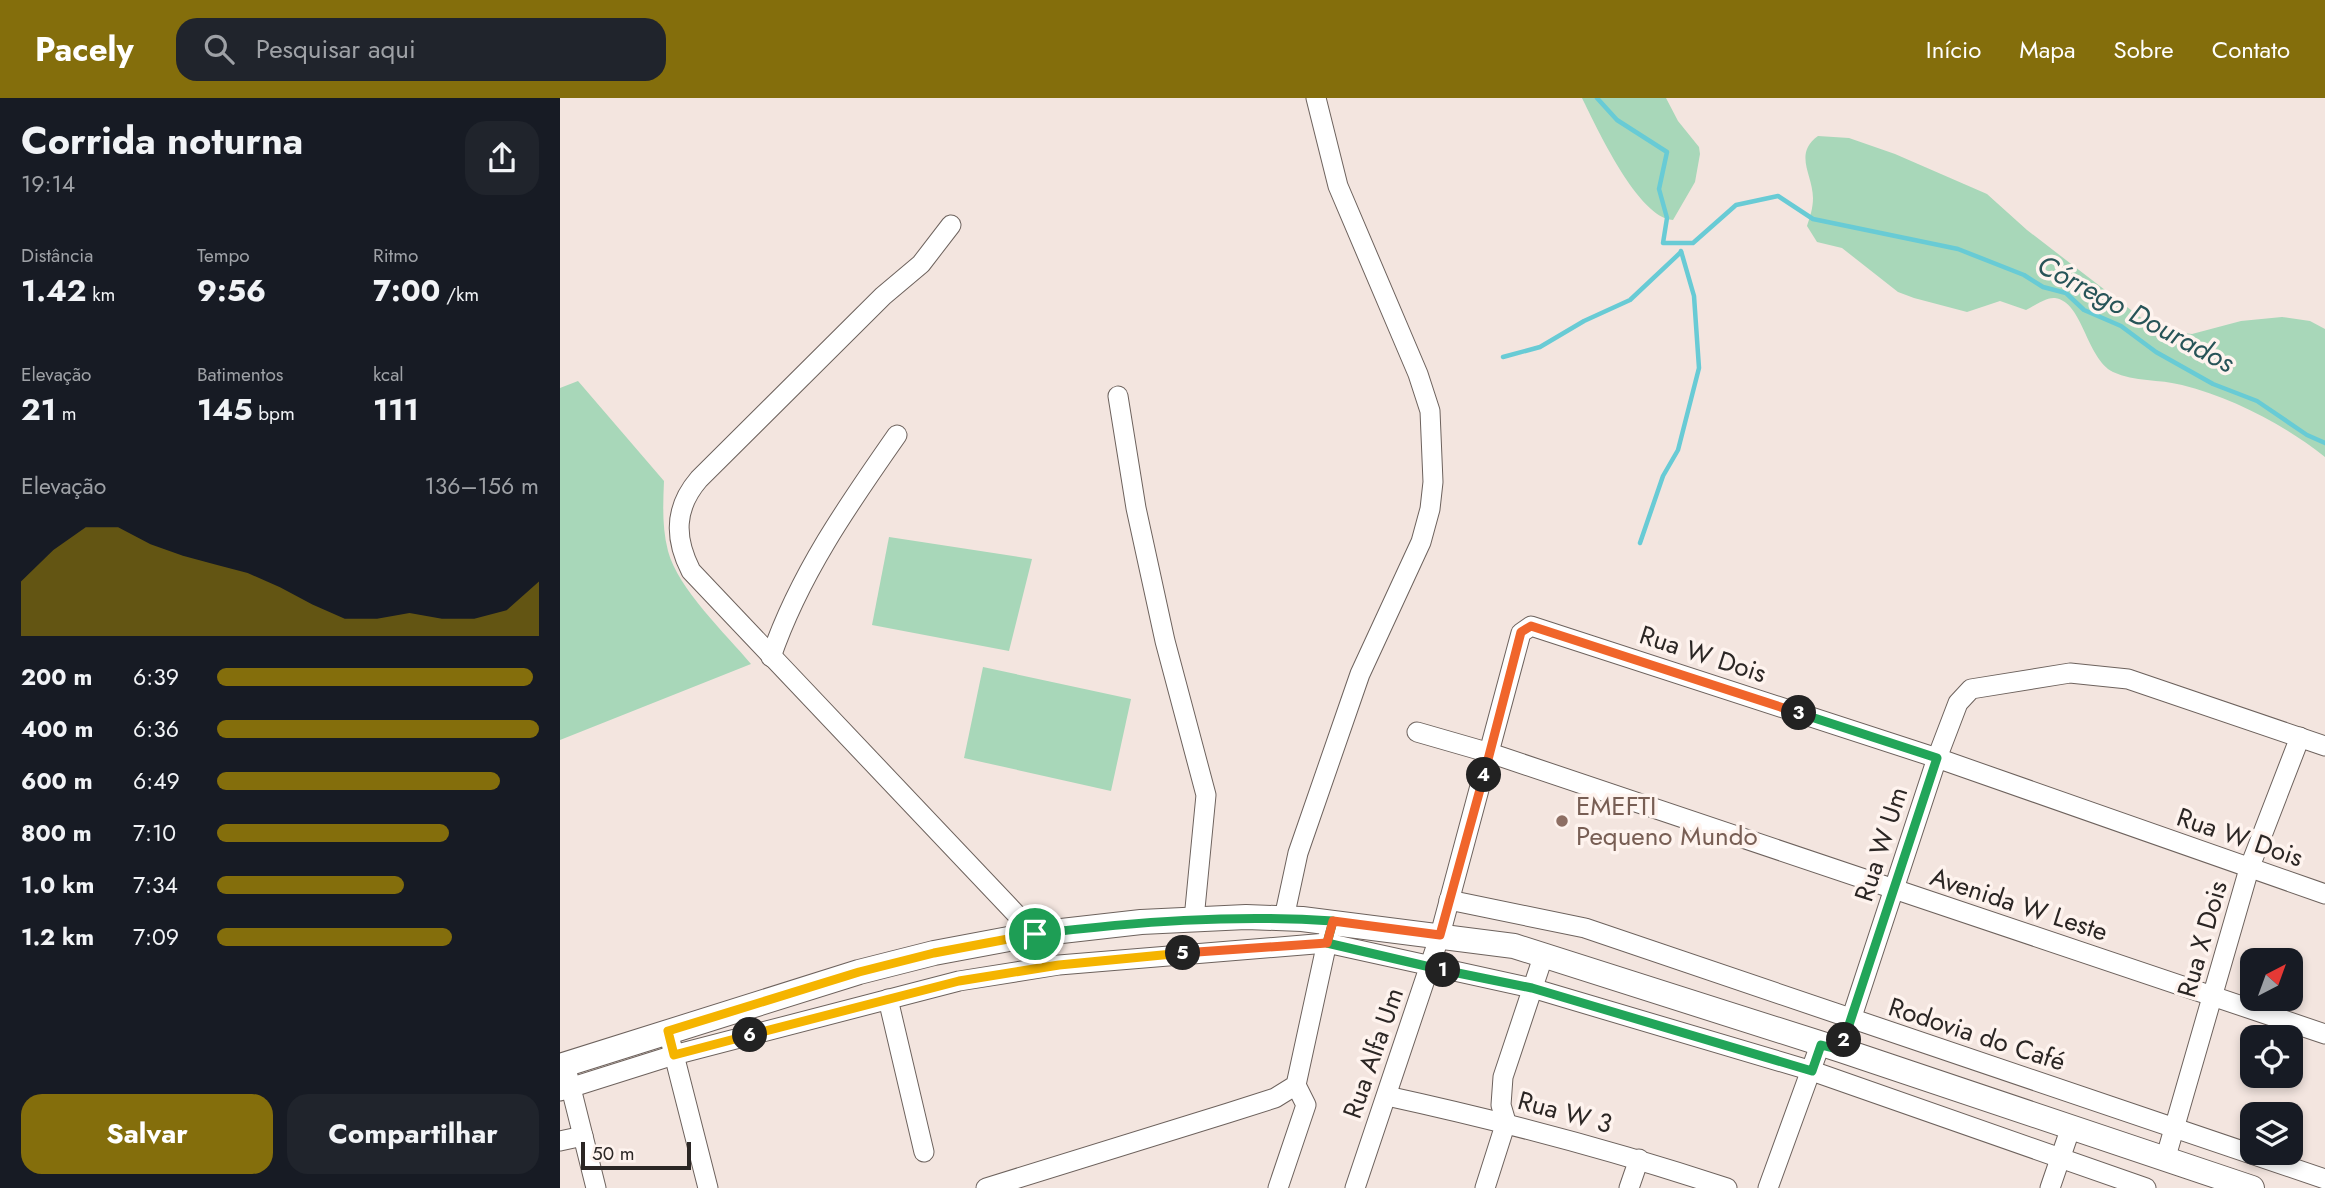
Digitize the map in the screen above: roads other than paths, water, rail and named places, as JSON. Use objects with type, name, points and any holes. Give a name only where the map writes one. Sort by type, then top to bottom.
[{"type":"main road","points":[[564,1077],[671,1043],[859,972],[934,953],[1035,934],[1141,922],[1284,918],[1330,932],[1440,935],[1514,946],[1544,954],[2252,1188]]},
{"type":"street","points":[[1284,918],[1298,853],[1360,674],[1421,542],[1430,509],[1433,482],[1430,411],[1418,374],[1338,186],[1317,98]]},
{"type":"street","points":[[951,225],[910,276],[883,296],[685,495],[677,534],[681,551],[691,571],[1035,934]]},
{"type":"street","points":[[1118,396],[1136,508],[1165,641],[1206,795],[1194,919]]},
{"type":"street","points":[[771,657],[785,614],[809,570],[897,435]]},
{"type":"street","name":"Rua W Dois","points":[[1440,935],[1521,632],[1531,626],[1937,758],[2325,894]]},
{"type":"street","name":"Rua W Um","points":[[1768,1188],[1812,1071],[1851,1020],[1937,758],[1958,703],[1971,689],[2070,673],[2128,679],[2325,746]]},
{"type":"street","name":"Avenida W Leste","points":[[1417,732],[1490,753],[1893,891],[2325,1034]]},
{"type":"street","name":"Rua X Dois","points":[[2165,1160],[2249,869],[2300,737]]},
{"type":"street","name":"Rodovia do Café","points":[[1450,900],[1585,928],[2325,1179]]},
{"type":"street","points":[[1278,1188],[1306,1105],[1296,1084],[1330,932]]},
{"type":"street","points":[[708,1188],[671,1043],[888,999],[959,981],[1059,965],[1330,932],[1430,967],[1532,988],[1812,1071],[2146,1188]]},
{"type":"street","name":"Rua Alfa Um","points":[[1355,1188],[1440,935]]},
{"type":"street","points":[[1485,1188],[1506,1122],[1501,1105],[1503,1077],[1544,954]]},
{"type":"street","points":[[888,999],[923,1152]]},
{"type":"street","points":[[564,1077],[596,1188]]},
{"type":"street","points":[[986,1188],[1240,1110],[1275,1098],[1296,1084]]},
{"type":"street","name":"Rua W 3","points":[[1387,1096],[1506,1122],[1639,1159],[1727,1188]]},
{"type":"street","points":[[2050,1188],[2071,1127]]},
{"type":"street","points":[[560,1141],[583,1136]]},
{"type":"street","points":[[1629,1188],[1639,1159]]},
{"type":"waterway","name":"Córrego Dourados","points":[[1597,98],[1617,120],[1667,152],[1659,189],[1667,218],[1663,243],[1693,243],[1736,205],[1778,196],[1813,219],[1958,249],[2024,275],[2043,287],[2066,293],[2084,310],[2121,326],[2156,352],[2213,384],[2257,401],[2307,435],[2325,443]]},
{"type":"waterway","points":[[1640,543],[1663,476],[1678,450],[1699,368],[1694,296],[1681,251]]},
{"type":"waterway","points":[[1503,357],[1540,347],[1584,321],[1630,300],[1681,252]]},
{"type":"place","name":"EMEFTI Pequeno Mundo","points":[[1562,821]]}]
